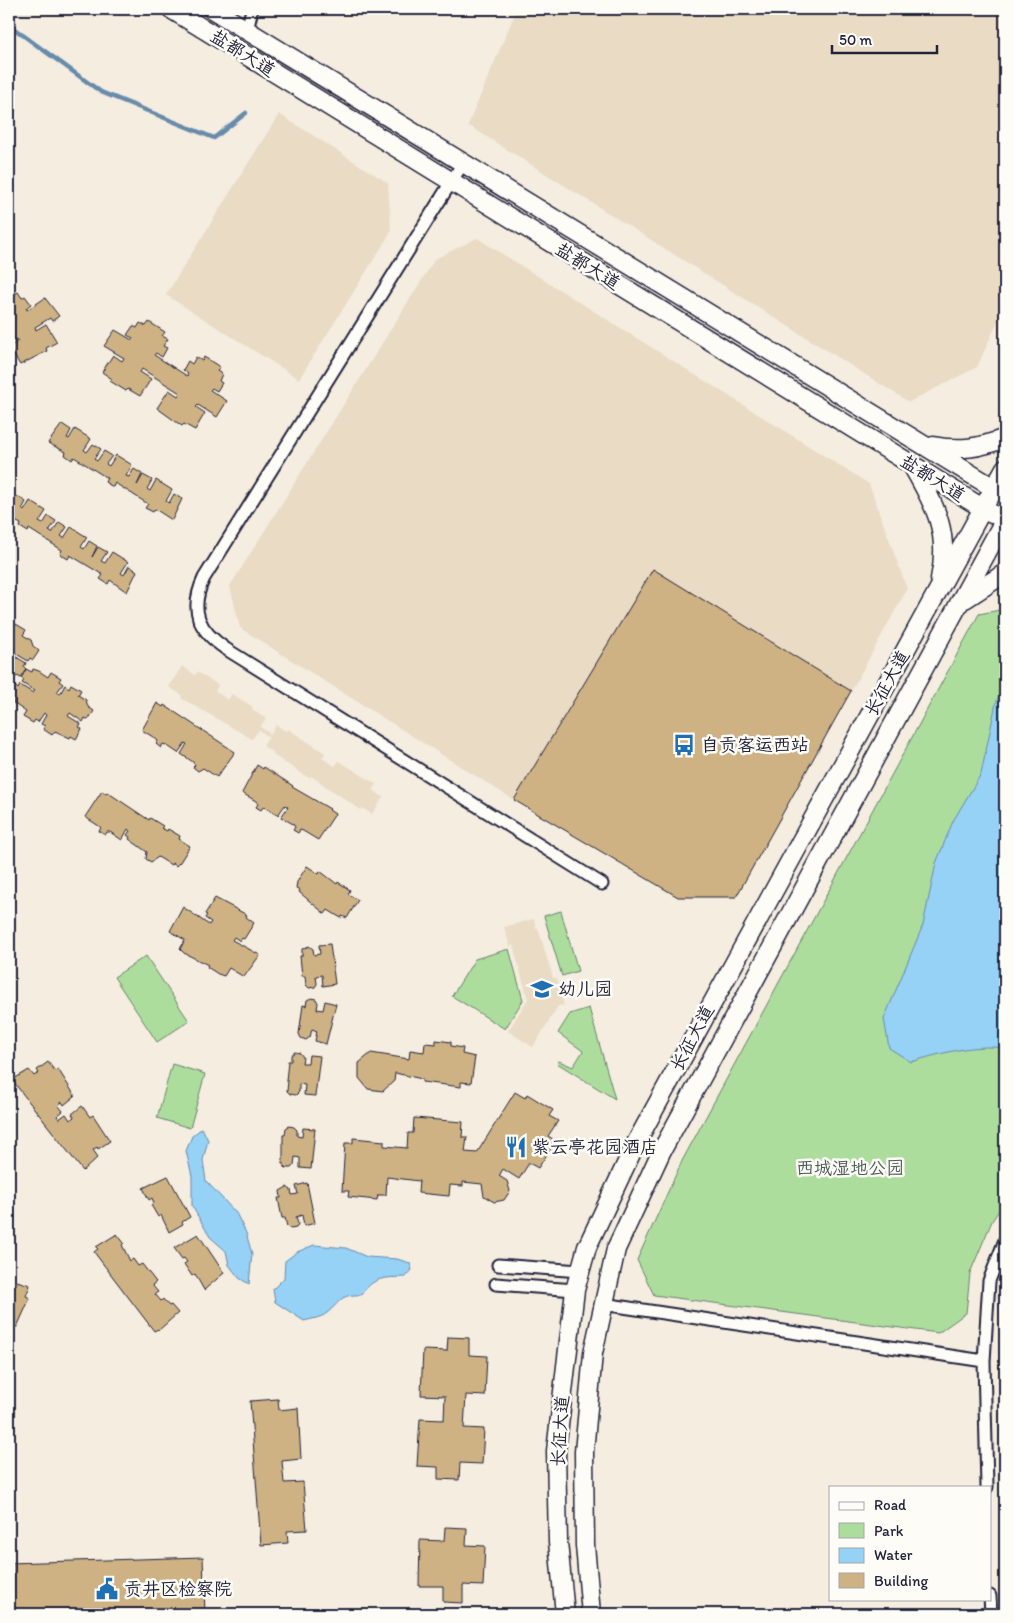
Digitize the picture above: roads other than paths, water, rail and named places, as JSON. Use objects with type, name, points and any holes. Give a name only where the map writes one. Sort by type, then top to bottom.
[{"type":"main road","name":"盐都大道","points":[[171,9],[1005,521]]},
{"type":"main road","name":"盐都大道","points":[[212,9],[1000,492]]},
{"type":"main road","points":[[922,444],[955,450],[985,446],[1005,438]]},
{"type":"main road","points":[[912,465],[940,518],[944,542],[943,565],[937,594]]},
{"type":"main road","name":"长征大道","points":[[564,1614],[558,1542],[556,1451],[575,1290],[587,1247],[637,1140],[983,509],[1000,492],[1005,468]]},
{"type":"main road","name":"长征大道","points":[[591,1614],[585,1545],[584,1452],[593,1353],[602,1304],[616,1249],[661,1152],[1005,521]]},
{"type":"main road","points":[[959,604],[982,586],[1005,573]]},
{"type":"street","points":[[247,31],[252,9]]},
{"type":"street","points":[[463,162],[204,578],[198,592],[198,618],[203,630],[212,640],[602,884]]},
{"type":"street","points":[[988,1486],[984,1360],[988,1281],[1005,1240]]},
{"type":"street","points":[[498,1264],[580,1271]]},
{"type":"street","points":[[496,1284],[575,1290]]},
{"type":"street","points":[[602,1304],[984,1360]]},
{"type":"street","points":[[990,1600],[991,1614]]},
{"type":"water","points":[[1005,680],[1005,1048],[969,1048],[911,1062],[889,1048],[884,1019],[923,925],[936,863],[953,821],[981,774],[996,703]]},
{"type":"water","points":[[202,1128],[208,1140],[203,1160],[206,1181],[236,1213],[246,1233],[252,1254],[249,1284],[239,1278],[229,1265],[226,1251],[210,1237],[192,1206],[192,1176],[186,1151],[192,1136]]},
{"type":"water","points":[[314,1245],[346,1248],[367,1257],[397,1259],[410,1263],[412,1270],[406,1277],[386,1278],[375,1281],[361,1295],[344,1297],[325,1315],[304,1321],[275,1302],[273,1289],[284,1278],[285,1261],[297,1252]]},
{"type":"waterway","points":[[9,25],[101,92],[214,138],[246,113]]},
{"type":"place","name":"自贡客运西站","points":[[684,745]]},
{"type":"place","name":"幼儿园","points":[[542,989]]},
{"type":"place","name":"紫云亭花园酒店","points":[[516,1147]]},
{"type":"place","name":"贡井区检察院","points":[[107,1589]]},
{"type":"park label","name":"西城湿地公园","points":[[850,1168]]}]
